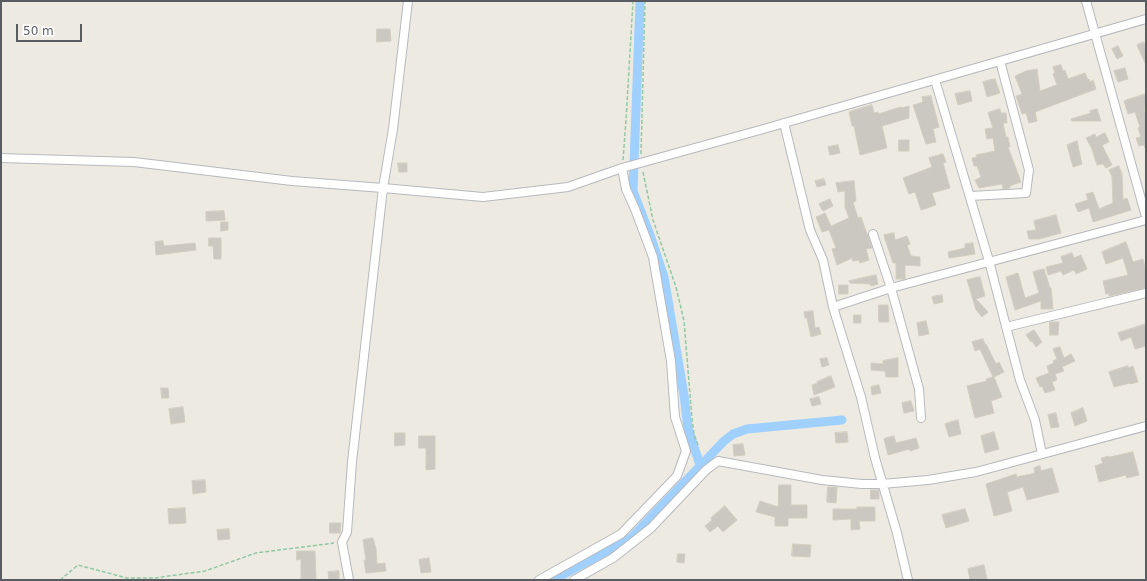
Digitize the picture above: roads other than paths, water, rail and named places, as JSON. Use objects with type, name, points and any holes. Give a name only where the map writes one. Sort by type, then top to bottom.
[{"type":"street","points":[[349,580],[342,542],[347,532],[352,462],[383,188],[393,129],[408,1]]},
{"type":"street","points":[[1086,1],[1146,217]]},
{"type":"street","points":[[1,158],[134,162],[292,181],[483,197],[568,187],[622,168],[1146,19]]},
{"type":"street","points":[[970,196],[1026,193],[1029,170],[1000,61]]},
{"type":"street","points":[[935,80],[989,261],[1020,380],[1036,420],[1042,454]]},
{"type":"street","points":[[784,123],[810,230],[823,260],[833,307],[862,397],[882,484],[895,525],[908,580]]},
{"type":"street","points":[[539,580],[621,534],[677,476],[686,450],[675,417],[671,361],[653,257],[626,189],[622,168]]},
{"type":"street","points":[[833,307],[891,288],[1146,220]]},
{"type":"street","points":[[874,234],[891,288],[919,389],[921,418]]},
{"type":"street","points":[[1006,327],[1146,293]]},
{"type":"street","points":[[574,580],[613,558],[651,528],[706,470],[718,460],[822,480],[862,484],[882,484],[928,480],[976,472],[1146,426]]},
{"type":"waterway","points":[[640,1],[633,191],[664,277],[684,395],[688,429],[700,465]]},
{"type":"waterway","points":[[553,580],[631,538],[724,441],[733,434],[747,429],[842,420]]}]
